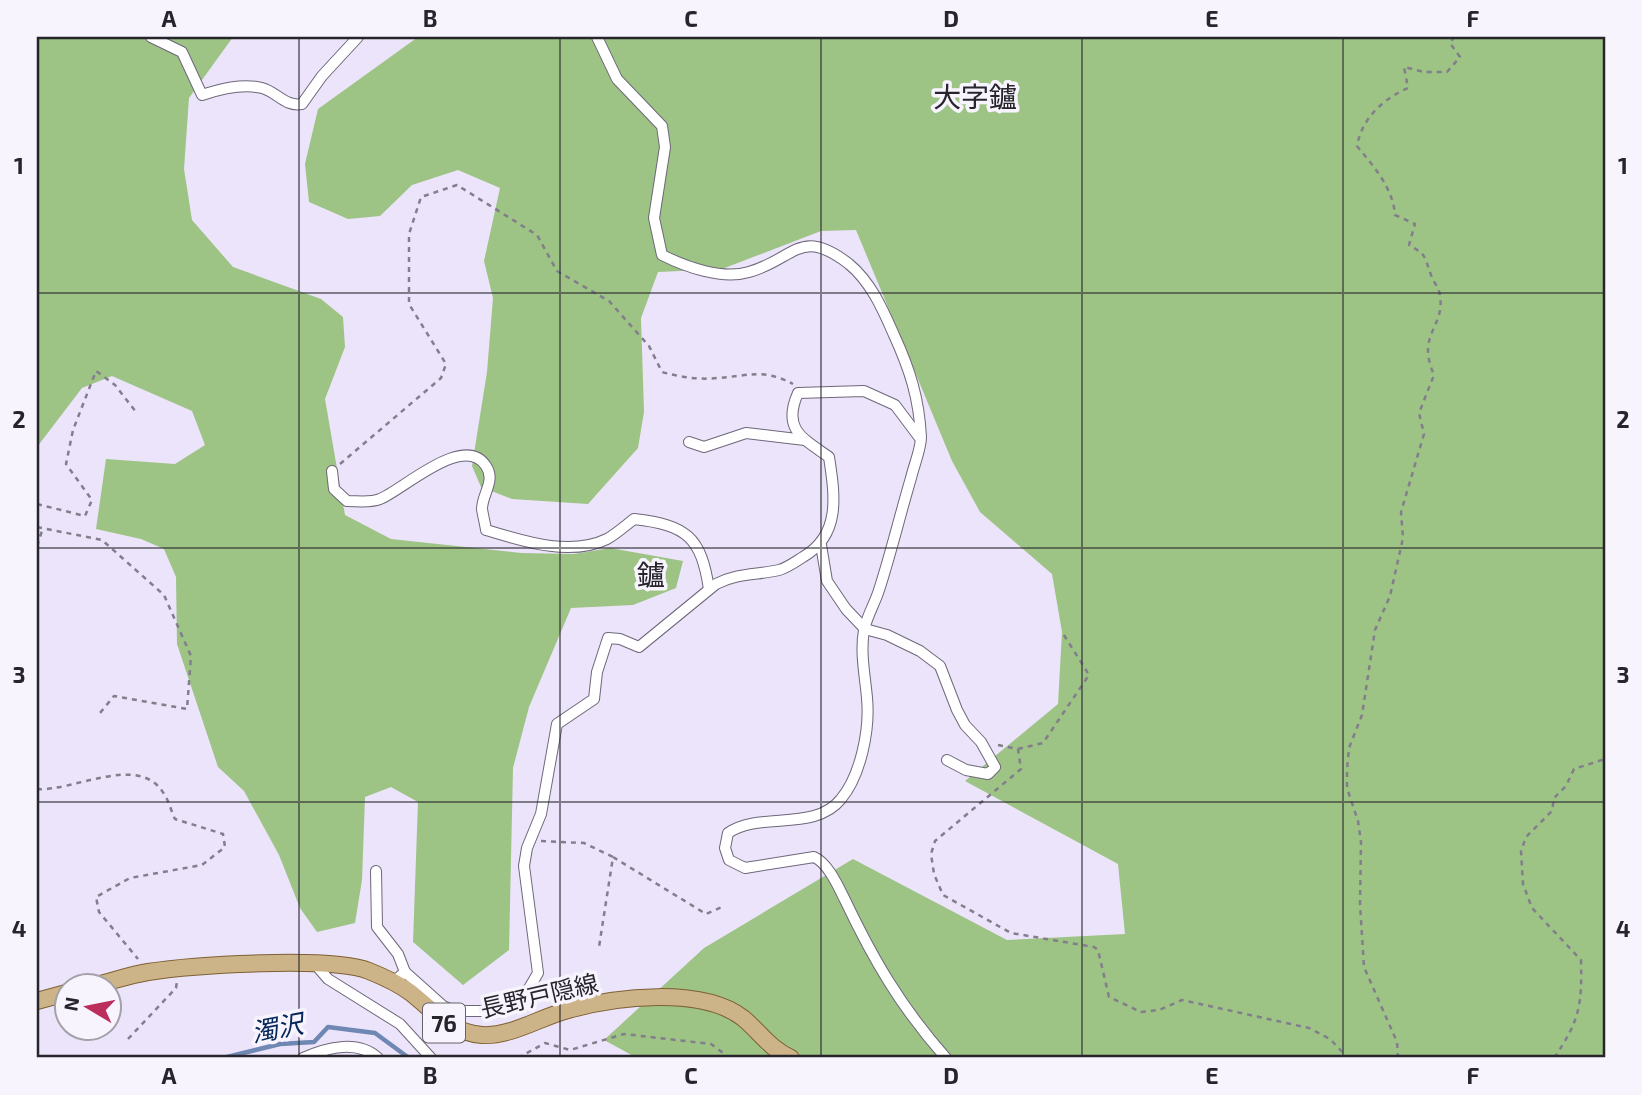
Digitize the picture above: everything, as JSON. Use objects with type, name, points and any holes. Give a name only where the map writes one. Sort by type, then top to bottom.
[{"type":"main road","name":"長野戸隠線","points":[[122,978],[148,972],[316,964],[366,970],[399,977],[446,1024],[466,1033],[485,1035],[568,1010],[641,997],[706,1003],[742,1018],[771,1047],[792,1058]]},
{"type":"street","points":[[151,37],[182,52],[202,95],[227,87],[263,88],[293,106],[302,104],[358,37]]},
{"type":"street","points":[[597,37],[617,79],[662,126],[665,147],[654,218],[662,255],[683,265],[727,273],[747,273],[802,246],[813,245],[848,264],[862,276],[884,313],[914,380],[921,439],[879,589],[864,629],[862,663],[868,701],[866,734],[843,797],[833,807],[811,817],[742,823],[728,833],[725,848],[729,860],[745,868],[814,857],[819,859],[837,883],[872,957],[910,1017],[946,1058]]},
{"type":"street","points":[[376,871],[377,927],[398,954],[399,977],[455,1011],[484,1011],[499,1001],[528,990],[538,973],[524,866],[530,840],[541,814],[557,724],[594,699],[597,672],[608,638],[620,639],[639,647],[709,589],[731,576],[781,570],[821,545],[831,531],[834,496],[829,457],[805,440],[792,424],[792,407],[798,393],[864,391],[895,405],[921,439]]},
{"type":"street","points":[[689,442],[704,447],[746,433],[805,440]]},
{"type":"street","points":[[332,471],[334,489],[347,501],[377,500],[403,487],[434,464],[455,457],[473,457],[486,466],[491,481],[482,506],[486,530],[524,541],[566,548],[606,540],[634,519],[674,527],[696,542],[702,553],[709,589]]},
{"type":"street","points":[[821,545],[827,581],[846,610],[864,629],[887,635],[920,651],[940,666],[965,725],[981,742],[995,767],[988,774],[966,770],[947,760]]},
{"type":"street","points":[[316,964],[328,979],[400,1024],[430,1058]]},
{"type":"street","points":[[303,1058],[327,1047],[344,1047],[378,1058]]},
{"type":"path","points":[[1398,1058],[1397,1042],[1364,967],[1360,904],[1361,842],[1359,821],[1348,788],[1347,770],[1349,748],[1362,715],[1375,630],[1390,596],[1403,537],[1401,512],[1424,434],[1419,414],[1434,375],[1427,359],[1426,344],[1436,325],[1440,295],[1424,254],[1409,245],[1415,224],[1395,215],[1394,201],[1383,180],[1357,146],[1360,132],[1388,96],[1408,88],[1404,67],[1424,72],[1447,72],[1461,57],[1450,43],[1454,37]]},
{"type":"path","points":[[332,471],[441,377],[446,364],[409,304],[410,234],[421,197],[457,186],[537,235],[557,271],[609,301],[649,346],[662,372],[683,378],[718,378],[745,373],[775,374],[809,392]]},
{"type":"path","points":[[37,504],[85,516],[89,508],[92,500],[87,489],[66,464],[73,430],[96,371],[115,385],[136,412]]},
{"type":"path","points":[[37,527],[102,540],[164,595],[191,656],[187,709],[114,696],[100,713]]},
{"type":"path","points":[[37,546],[42,530]]},
{"type":"path","points":[[981,742],[1018,749],[1043,743],[1089,675],[1062,632]]},
{"type":"path","points":[[1018,749],[1021,769],[935,841],[931,854],[934,874],[943,895],[1011,933],[1094,947],[1098,950],[1109,997],[1114,1002],[1141,1012],[1159,1010],[1182,1000],[1309,1028],[1329,1039],[1348,1058]]},
{"type":"path","points":[[1554,1058],[1572,1031],[1576,1012],[1583,1003],[1581,960],[1532,908],[1523,884],[1521,851],[1525,837],[1552,811],[1554,798],[1566,786],[1574,769],[1605,759]]},
{"type":"path","points":[[37,789],[51,790],[98,778],[132,774],[150,779],[164,792],[175,819],[223,834],[225,847],[202,865],[130,878],[96,897],[99,912],[148,972]]},
{"type":"path","points":[[530,840],[584,843],[613,857],[706,914],[724,906]]},
{"type":"path","points":[[599,947],[613,857]]},
{"type":"path","points":[[128,1039],[176,988],[179,970]]},
{"type":"path","points":[[517,1058],[545,1043],[570,1051],[624,1034],[711,1044],[730,1058]]},
{"type":"green space","points":[[37,37],[233,37],[189,98],[184,169],[192,220],[233,267],[321,299],[343,317],[345,347],[325,399],[345,515],[391,539],[521,553],[574,554],[610,548],[683,561],[676,588],[633,605],[571,608],[529,707],[513,768],[509,950],[463,985],[413,942],[418,802],[391,787],[365,797],[362,880],[355,923],[317,932],[300,908],[279,855],[244,791],[218,767],[177,644],[176,577],[164,549],[141,539],[96,529],[106,459],[175,464],[205,445],[192,411],[112,376],[82,388],[37,447]]},
{"type":"green space","points":[[418,37],[1605,37],[1605,1058],[637,1058],[604,1040],[704,948],[853,859],[1007,940],[1125,934],[1118,864],[965,781],[1058,704],[1062,632],[1052,574],[980,512],[952,461],[856,230],[821,231],[722,269],[658,272],[641,318],[644,412],[638,448],[588,504],[512,499],[481,487],[472,466],[487,372],[493,298],[484,261],[500,188],[458,170],[412,185],[380,216],[348,219],[309,202],[305,164],[318,109]]},
{"type":"waterway","name":"濁沢","points":[[223,1058],[280,1044],[314,1042],[328,1027],[375,1033],[409,1058]]},
{"type":"district","name":"大字鑪","points":[[975,96]]},
{"type":"district","name":"鑪","points":[[651,574]]}]
